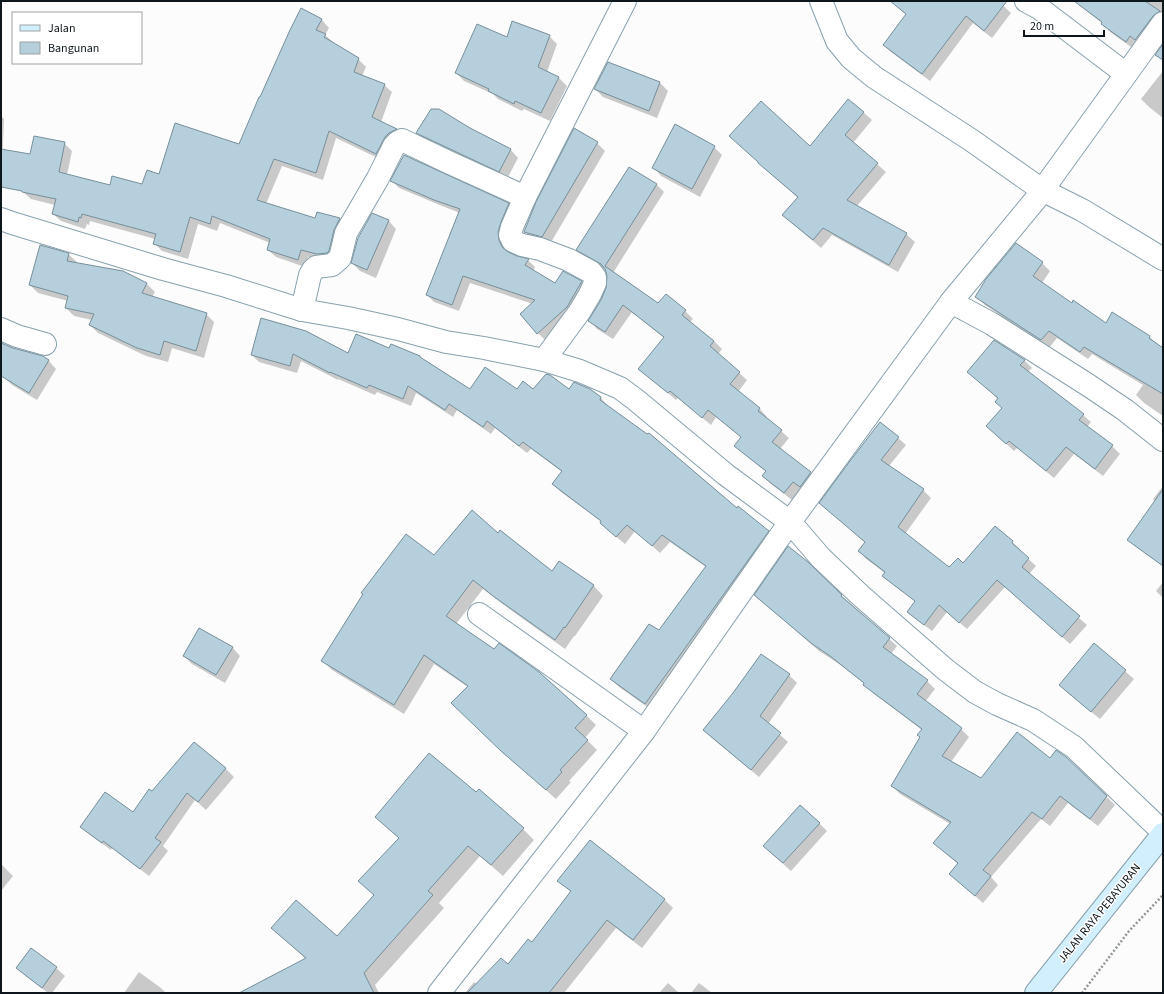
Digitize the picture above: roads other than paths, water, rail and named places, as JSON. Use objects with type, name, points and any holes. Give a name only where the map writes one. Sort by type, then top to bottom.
[{"type":"main road","name":"JALAN RAYA PEBAYURAN","points":[[1036,993],[1163,833]]},
{"type":"street","points":[[544,360],[587,300],[595,283],[595,276],[591,272],[569,260],[513,241],[510,235],[525,196],[625,1]]},
{"type":"street","points":[[821,1],[837,41],[851,58],[874,77],[971,140],[1042,190],[1082,210],[1163,260]]},
{"type":"street","points":[[1026,1],[1039,8],[1126,74]]},
{"type":"street","points":[[439,993],[644,731],[790,522],[951,302],[1042,190],[1163,22]]},
{"type":"street","points":[[302,310],[310,275],[316,267],[332,265],[340,258],[346,233],[378,178],[394,146],[398,142],[402,140],[525,196]]},
{"type":"street","points":[[1,219],[302,310],[398,329],[446,342],[544,360],[580,371],[620,388],[725,474],[790,522],[821,558],[860,595],[946,670],[975,692],[997,704],[1033,720],[1074,747],[1163,833]]},
{"type":"street","points":[[951,302],[992,324],[1100,393],[1125,410],[1163,440]]},
{"type":"street","points":[[1,329],[17,336],[45,344]]},
{"type":"street","points":[[479,614],[644,731]]}]
